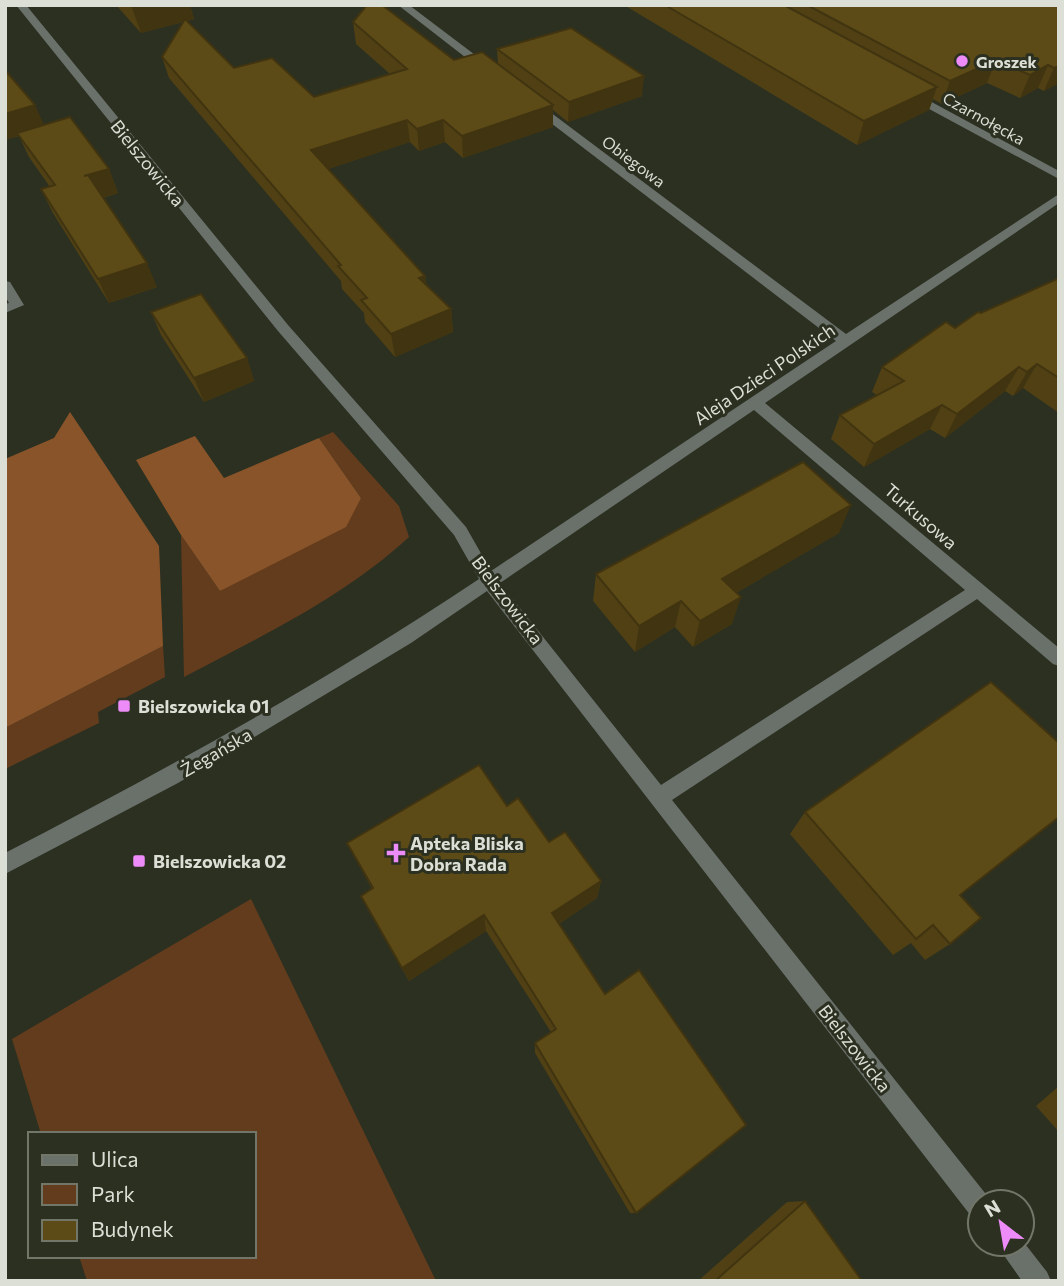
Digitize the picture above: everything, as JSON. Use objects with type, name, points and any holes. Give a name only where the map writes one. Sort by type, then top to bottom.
[{"type":"street","name":"Bielszowicka","points":[[21,5],[283,328],[460,531],[488,580],[966,1189]]},
{"type":"street","points":[[403,5],[502,81]]},
{"type":"street","name":"Czarnołęcka","points":[[894,86],[1059,176]]},
{"type":"street","name":"Obiegowa","points":[[524,98],[847,342]]},
{"type":"street","name":"Aleja Dzieci Polskich","points":[[488,580],[847,342],[1059,197]]},
{"type":"street","points":[[5,285],[11,307]]},
{"type":"street","name":"Turkusowa","points":[[756,403],[1059,659]]},
{"type":"street","name":"Żegańska","points":[[5,864],[171,777],[297,705],[405,638],[488,580]]},
{"type":"street","points":[[657,798],[978,590]]},
{"type":"street","points":[[1020,1258],[1038,1281]]},
{"type":"green space","points":[[333,432],[399,506],[409,537],[384,559],[330,597],[184,677],[181,535],[220,591],[361,498],[319,438]]},
{"type":"green space","points":[[163,646],[165,677],[98,712],[99,723],[5,769],[5,728]]},
{"type":"green space","points":[[251,899],[436,1281],[87,1281],[80,1258],[256,1258],[256,1132],[40,1132],[12,1039]]},
{"type":"shaded area","points":[[70,412],[159,546],[163,646],[5,728],[5,459],[54,438]]},
{"type":"shaded area","points":[[195,436],[224,478],[319,438],[361,498],[346,527],[220,591],[181,535],[136,460]]},
{"type":"building","points":[[367,5],[382,5],[454,60],[482,52],[553,105],[462,136],[443,120],[417,129],[407,120],[311,150],[425,276],[419,278],[451,309],[391,334],[361,300],[367,298],[338,266],[341,265],[162,57],[185,19],[234,68],[272,58],[314,97],[407,69],[353,22]]},
{"type":"building","points":[[665,5],[784,5],[937,87],[864,121]]},
{"type":"building","points":[[807,5],[1059,5],[1059,66],[1054,68],[1048,65],[1030,75],[996,60],[950,81]]},
{"type":"building","points":[[571,28],[644,76],[569,102],[497,49]]},
{"type":"building","points":[[5,70],[35,105],[5,114]]},
{"type":"building","points":[[70,117],[109,169],[84,176],[88,175],[147,263],[98,279],[41,189],[55,185],[17,133]]},
{"type":"building","points":[[1057,279],[1059,378],[1037,364],[1027,372],[1019,367],[957,414],[942,405],[874,444],[840,415],[904,381],[882,367],[946,322],[955,328],[978,312]]},
{"type":"building","points":[[201,294],[247,358],[194,378],[151,312]]},
{"type":"building","points":[[803,462],[851,505],[722,579],[741,597],[700,621],[681,601],[639,626],[596,574]]},
{"type":"building","points":[[991,682],[1059,743],[1059,817],[960,895],[981,918],[950,944],[933,925],[916,939],[805,812]]},
{"type":"building","points":[[479,765],[507,806],[518,798],[549,842],[565,832],[601,881],[552,913],[605,994],[639,970],[746,1125],[636,1213],[535,1043],[556,1029],[484,915],[402,968],[361,896],[373,888],[347,843]]},
{"type":"building","points":[[805,1201],[862,1281],[715,1281]]},
{"type":"place","name":"Groszek","points":[[962,61]]},
{"type":"place","name":"Bielszowicka 01","points":[[124,706]]},
{"type":"place","name":"Apteka Bliska Dobra Rada","points":[[396,853]]},
{"type":"place","name":"Bielszowicka 02","points":[[139,861]]}]
